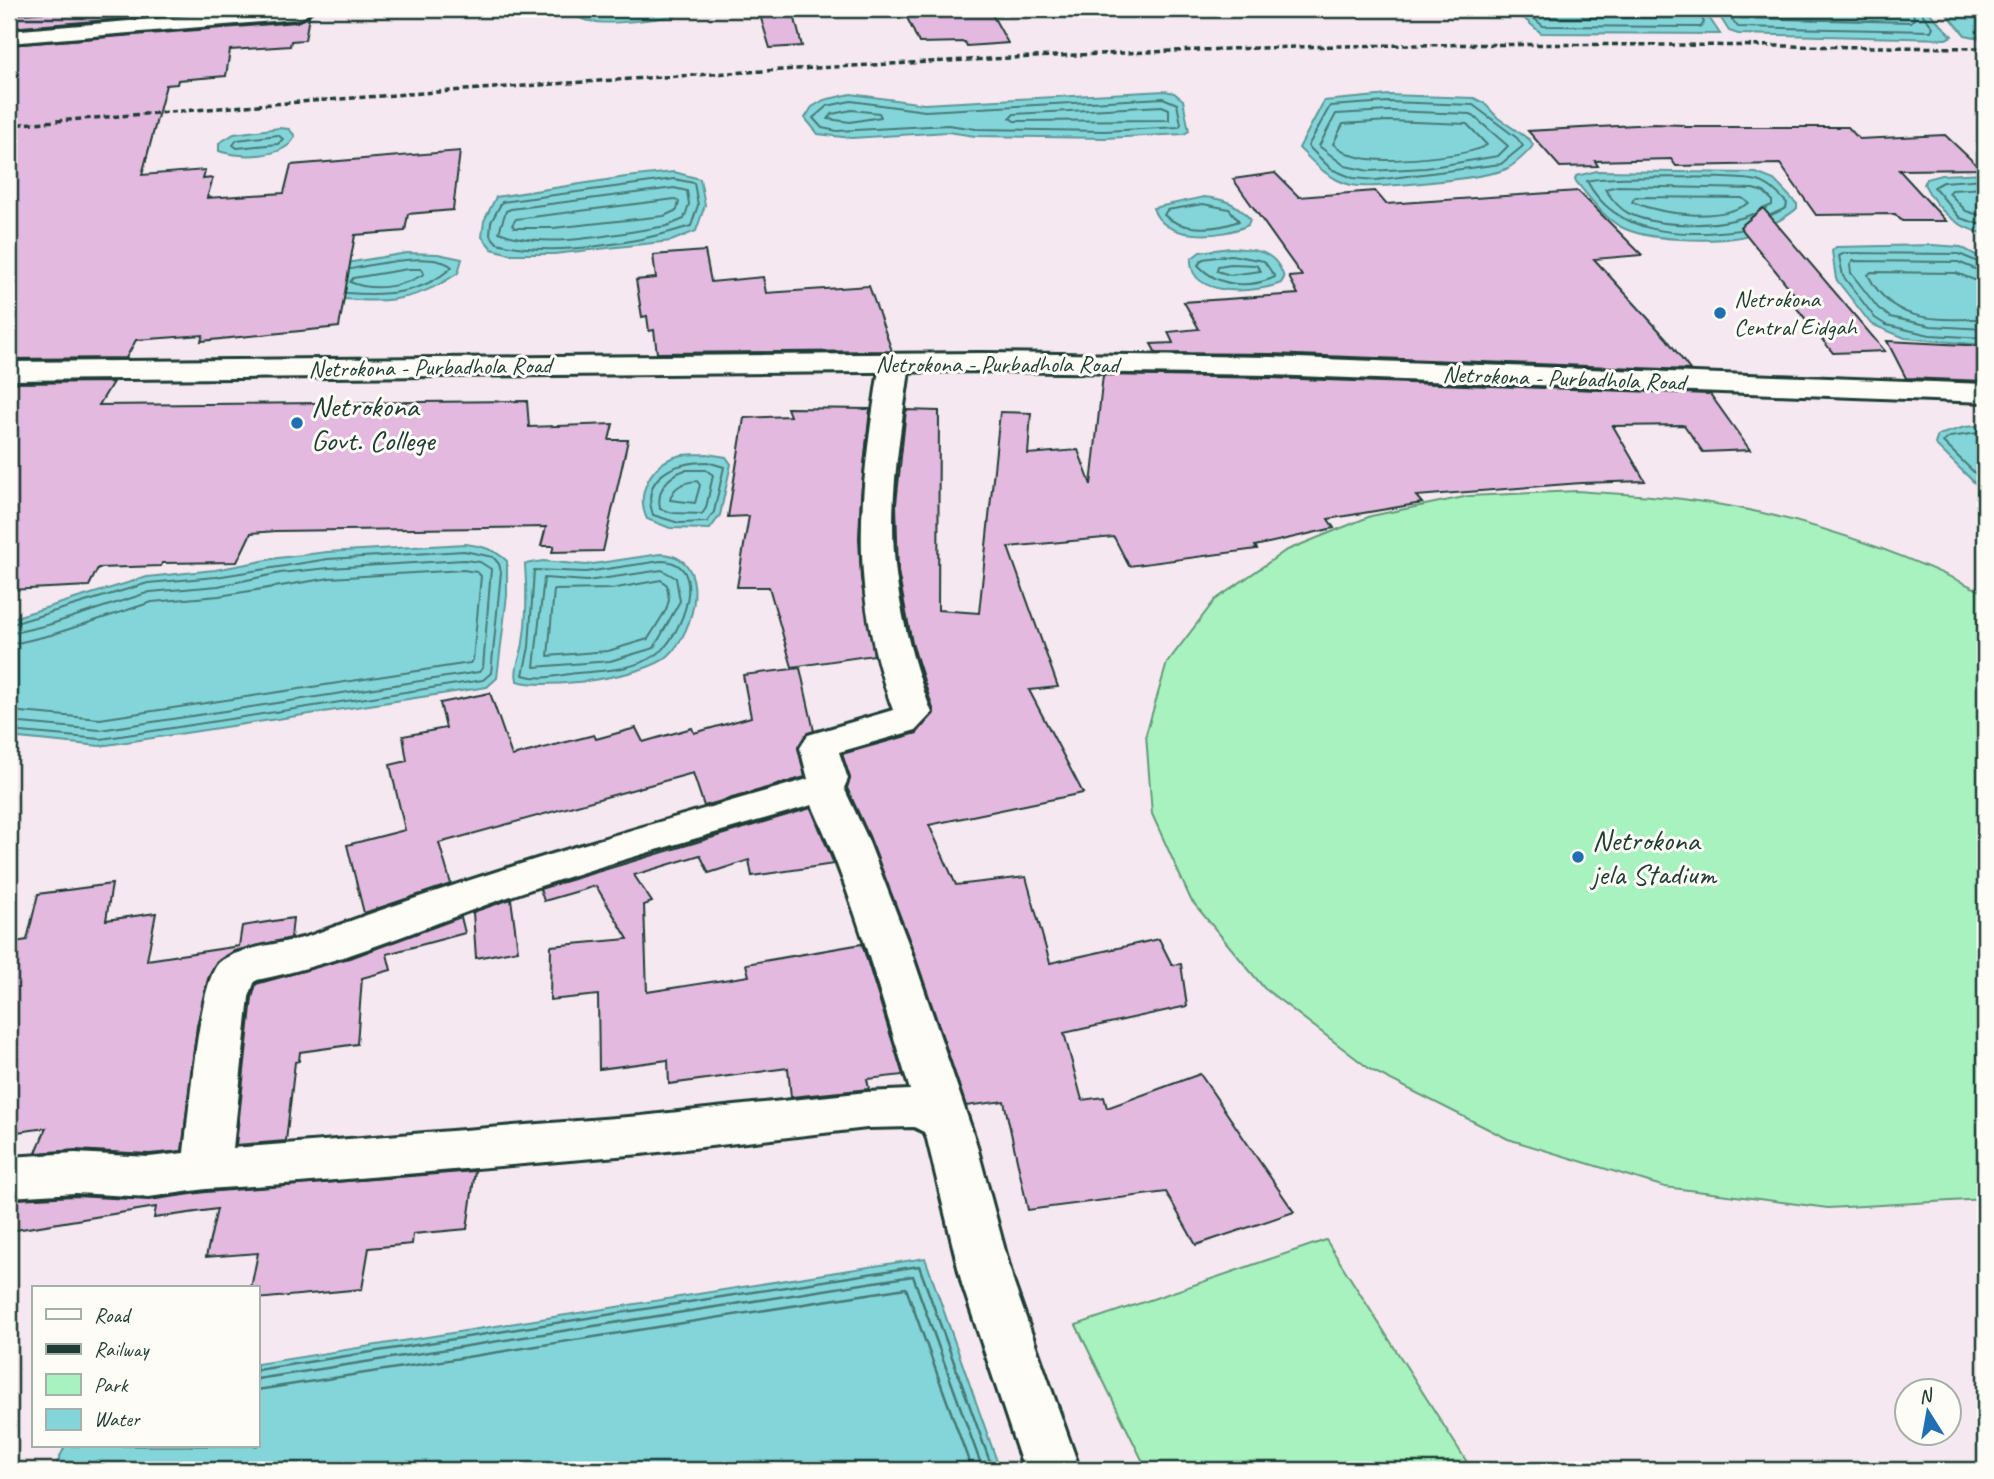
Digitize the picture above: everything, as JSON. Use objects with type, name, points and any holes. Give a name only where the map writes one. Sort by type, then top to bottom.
[{"type":"street","points":[[9,37],[297,13],[303,9]]},
{"type":"street","points":[[895,363],[878,499],[879,549],[886,620],[897,674],[913,713],[902,722],[822,744],[819,748],[820,759],[828,779],[824,788],[847,837],[921,1046],[988,1284],[1052,1470]]},
{"type":"street","name":"Netrokona - Purbadhola Road","points":[[9,371],[895,363],[1271,366],[1985,393]]},
{"type":"street","points":[[206,1169],[227,997],[234,974],[245,967],[304,955],[399,919],[570,861],[824,788]]},
{"type":"street","points":[[9,1177],[75,1173],[149,1177],[206,1169],[313,1163],[641,1135],[867,1110],[922,1108],[943,1120]]},
{"type":"green space","name":"Netrokona jela Stadium","points":[[1577,491],[1675,498],[1727,506],[1803,523],[1878,547],[1985,593],[1985,1199],[1828,1208],[1665,1187],[1508,1139],[1371,1070],[1264,988],[1191,900],[1152,814],[1146,734],[1167,663],[1215,600],[1285,551],[1371,516],[1469,496]]},
{"type":"green space","points":[[1326,1240],[1472,1470],[1147,1470],[1076,1325]]},
{"type":"water","points":[[580,9],[700,9],[657,18],[602,22],[578,17]]},
{"type":"water","points":[[1513,9],[1697,9],[1706,13],[1720,34],[1541,33]]},
{"type":"water","points":[[1736,9],[1926,9],[1952,36],[1946,39],[1738,34],[1729,31],[1717,12]]},
{"type":"water","points":[[1943,9],[1985,9],[1985,39],[1965,35]]},
{"type":"water","points":[[1165,91],[1174,93],[1183,100],[1189,131],[1184,134],[1105,138],[975,136],[948,132],[851,138],[818,134],[805,118],[812,107],[824,100],[851,94],[924,104]]},
{"type":"water","points":[[1389,95],[1474,98],[1484,103],[1498,118],[1530,140],[1533,145],[1512,165],[1495,172],[1381,186],[1351,185],[1335,179],[1299,148],[1324,101]]},
{"type":"water","points":[[289,129],[295,136],[290,144],[272,153],[238,155],[219,151],[219,143],[234,134]]},
{"type":"water","points":[[1597,171],[1756,173],[1774,180],[1797,204],[1797,208],[1770,225],[1740,237],[1713,240],[1663,238],[1621,227],[1596,206],[1575,180],[1576,176]]},
{"type":"water","points":[[674,172],[700,179],[705,205],[696,231],[671,241],[554,254],[510,254],[492,249],[482,237],[484,221],[496,197]]},
{"type":"water","points":[[1985,173],[1985,234],[1965,227],[1949,216],[1935,202],[1924,184],[1926,179],[1941,175]]},
{"type":"water","points":[[1204,197],[1224,201],[1240,209],[1250,219],[1248,225],[1224,233],[1181,232],[1159,219],[1153,208]]},
{"type":"water","points":[[1836,247],[1961,247],[1985,260],[1985,345],[1905,338],[1871,324],[1836,279],[1832,251]]},
{"type":"water","points":[[1230,248],[1248,249],[1270,256],[1284,278],[1281,283],[1257,289],[1226,290],[1201,281],[1193,272],[1191,259],[1200,252]]},
{"type":"water","points":[[407,253],[438,254],[462,259],[458,273],[410,296],[379,300],[326,297],[341,264]]},
{"type":"water","points":[[1985,425],[1985,493],[1935,444],[1938,435],[1965,427]]},
{"type":"water","points":[[707,454],[726,457],[731,464],[720,515],[710,529],[670,528],[647,519],[644,490],[653,472],[660,465],[678,456]]},
{"type":"water","points":[[465,544],[488,549],[507,561],[507,595],[497,678],[487,687],[100,746],[9,737],[9,619],[147,577],[215,570],[327,552]]},
{"type":"water","points":[[660,554],[677,558],[688,567],[693,580],[692,613],[678,645],[668,656],[639,670],[595,680],[550,684],[517,681],[516,671],[525,623],[525,564],[543,561],[586,565]]},
{"type":"water","points":[[925,1258],[1000,1470],[54,1470],[64,1448],[259,1448],[259,1364]]},
{"type":"building","points":[[89,9],[243,9],[9,28],[9,15]]},
{"type":"building","points":[[903,9],[989,9],[1008,43],[967,46],[965,42],[919,43]]},
{"type":"building","points":[[793,11],[802,46],[770,48],[759,12]]},
{"type":"building","points":[[309,16],[305,40],[291,41],[290,46],[230,50],[226,76],[178,80],[177,84],[166,85],[142,175],[205,170],[203,179],[213,178],[207,198],[284,193],[291,165],[460,151],[453,210],[408,214],[405,231],[355,235],[339,327],[201,341],[203,335],[136,340],[126,358],[9,359],[9,45],[297,22]]},
{"type":"building","points":[[1654,124],[1685,127],[1848,127],[1859,139],[1945,135],[1981,169],[1899,170],[1946,221],[1902,221],[1895,214],[1816,215],[1780,164],[1676,166],[1671,159],[1595,161],[1598,166],[1560,167],[1528,131]]},
{"type":"building","points":[[1275,173],[1299,197],[1375,191],[1386,204],[1578,191],[1642,255],[1594,259],[1666,338],[1690,370],[1271,354],[1156,353],[1151,344],[1173,343],[1168,332],[1199,329],[1184,302],[1298,294],[1289,277],[1302,276],[1233,179]]},
{"type":"building","points":[[1763,208],[1885,351],[1833,353],[1791,301],[1800,301],[1740,227]]},
{"type":"building","points":[[705,251],[711,282],[763,277],[766,293],[869,286],[892,351],[657,353],[654,330],[649,331],[647,316],[642,317],[636,280],[656,278],[653,255]]},
{"type":"building","points":[[1887,341],[1985,346],[1985,381],[1906,378]]},
{"type":"building","points":[[1103,375],[1271,378],[1710,394],[1750,450],[1703,452],[1684,425],[1613,426],[1645,481],[1581,483],[1416,496],[1422,503],[1328,519],[1334,528],[1255,546],[1257,549],[1129,566],[1114,537],[1008,547],[1058,687],[1029,690],[1083,793],[929,825],[956,885],[1026,877],[1050,963],[1159,939],[1172,965],[1181,964],[1187,1006],[1064,1033],[1082,1100],[1104,1097],[1107,1108],[1200,1074],[1294,1212],[1196,1245],[1166,1192],[1028,1210],[1004,1101],[966,1106],[912,947],[869,836],[847,788],[850,778],[842,754],[917,733],[934,712],[912,643],[898,572],[896,504],[906,410],[939,411],[938,610],[979,613],[1000,412],[1031,413],[1028,454],[1078,450],[1091,485]]},
{"type":"building","points":[[113,382],[99,405],[527,401],[529,427],[613,424],[609,440],[628,440],[603,551],[552,552],[554,546],[541,546],[546,527],[276,531],[251,533],[237,562],[162,563],[161,566],[98,568],[89,586],[9,590],[9,383]]},
{"type":"building","points":[[787,408],[870,409],[859,538],[861,579],[874,655],[792,667],[769,587],[737,587],[749,516],[728,517],[744,418],[790,416]]},
{"type":"building","points":[[800,668],[814,731],[806,734],[798,747],[805,777],[704,806],[693,773],[439,843],[451,884],[364,913],[347,845],[405,830],[390,765],[407,761],[403,736],[446,728],[440,703],[490,693],[512,756],[594,735],[596,739],[636,728],[643,742],[692,728],[694,733],[751,717],[743,675]]},
{"type":"building","points":[[811,808],[834,864],[752,876],[749,860],[709,873],[700,855],[634,875],[652,902],[644,905],[647,992],[749,976],[746,964],[862,944],[903,1075],[867,1079],[869,1089],[791,1097],[788,1068],[669,1084],[668,1060],[599,1069],[598,995],[550,1000],[551,946],[628,939],[596,886],[544,901],[540,889]]},
{"type":"building","points":[[112,884],[106,920],[156,913],[147,960],[239,946],[242,926],[293,918],[291,938],[234,951],[215,964],[208,979],[197,1026],[182,1151],[149,1154],[75,1150],[36,1153],[46,1128],[17,1132],[18,1129],[9,1130],[9,943],[27,940],[38,894]]},
{"type":"building","points":[[511,899],[518,950],[476,958],[473,912]]},
{"type":"building","points":[[461,917],[465,933],[387,954],[391,970],[362,978],[357,1044],[300,1052],[299,1061],[295,1062],[286,1141],[236,1145],[252,998],[256,984],[353,957]]},
{"type":"building","points":[[475,1171],[467,1229],[413,1234],[412,1244],[369,1248],[362,1289],[259,1299],[259,1286],[251,1286],[258,1253],[206,1257],[217,1209],[154,1218],[156,1207],[9,1231],[9,1220],[17,1199],[75,1196],[149,1200],[206,1192]]},
{"type":"railway","points":[[9,125],[604,81],[902,63],[1200,50],[1494,44],[1985,48]]},
{"type":"place","name":"Netrokona Central Eidgah","points":[[1720,313]]},
{"type":"place","name":"Netrokona Govt. College","points":[[297,423]]},
{"type":"place","name":"Netrokona jela Stadium","points":[[1578,857]]}]
